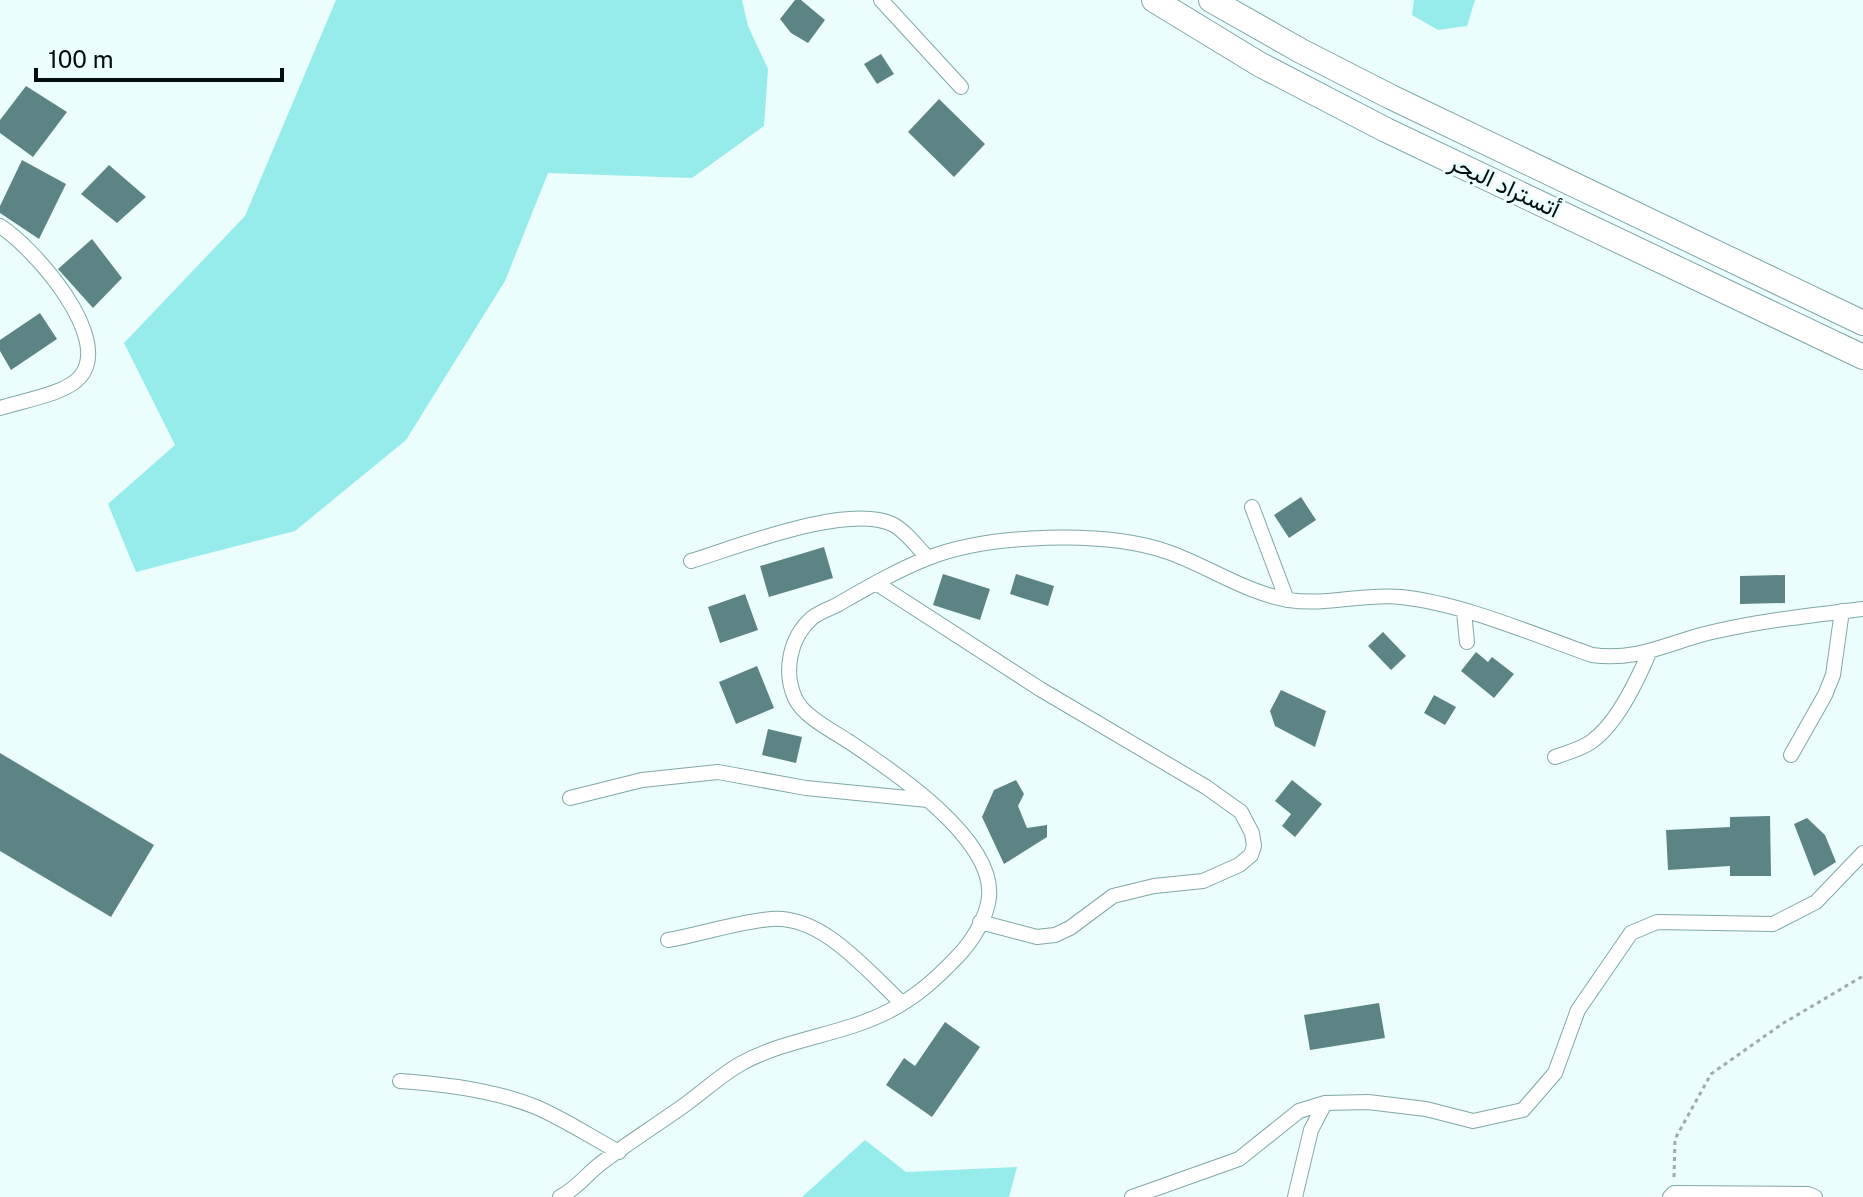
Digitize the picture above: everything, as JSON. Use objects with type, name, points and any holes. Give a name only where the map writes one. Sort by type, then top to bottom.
[{"type":"highway","name":"أتستراد البحر","points":[[1154,0],[1259,64],[1386,130],[1863,357]]},
{"type":"highway","name":"أتستراد البحر","points":[[1211,0],[1287,44],[1391,97],[1863,323]]},
{"type":"street","points":[[881,0],[961,87]]},
{"type":"street","points":[[0,226],[10,232],[57,283],[85,328],[90,349],[83,375],[74,384],[0,408]]},
{"type":"street","points":[[1252,507],[1287,600]]},
{"type":"street","points":[[691,561],[813,523],[869,519],[893,524],[928,558]]},
{"type":"street","points":[[560,1197],[739,1064],[785,1044],[887,1012],[929,986],[967,947],[989,896],[985,872],[967,841],[932,801],[814,718],[795,700],[788,671],[791,648],[811,618],[928,558],[959,549],[1010,541],[1112,540],[1165,551],[1263,594],[1287,600],[1330,601],[1394,596],[1418,599],[1592,655],[1626,657],[1649,653],[1718,630],[1863,609]]},
{"type":"street","points":[[876,583],[1040,689],[1206,787],[1241,812],[1252,833],[1254,846],[1251,855],[1239,865],[1203,881],[1154,886],[1113,896],[1070,928],[1055,935],[1037,937],[980,922]]},
{"type":"street","points":[[1791,755],[1833,675],[1842,611]]},
{"type":"street","points":[[1464,612],[1467,642]]},
{"type":"street","points":[[1555,757],[1590,743],[1605,728],[1635,686],[1649,653]]},
{"type":"street","points":[[570,798],[642,780],[718,772],[806,788],[932,801]]},
{"type":"street","points":[[1132,1197],[1239,1159],[1299,1111],[1325,1103],[1383,1104],[1426,1109],[1473,1121],[1523,1110],[1555,1073],[1578,1010],[1631,933],[1657,922],[1773,924],[1816,902],[1863,853]]},
{"type":"street","points":[[668,940],[773,919],[808,925],[836,942],[902,1003]]},
{"type":"street","points":[[400,1081],[439,1083],[508,1098],[537,1108],[619,1152]]},
{"type":"street","points":[[1295,1197],[1311,1130],[1325,1103]]},
{"type":"street","points":[[1672,1195],[1808,1194],[1815,1197]]},
{"type":"path","points":[[1672,1195],[1675,1139],[1711,1074],[1782,1024],[1863,976]]},
{"type":"shaded area","points":[[336,0],[742,0],[748,26],[768,69],[764,126],[692,178],[548,173],[505,281],[406,440],[295,531],[136,572],[108,504],[175,445],[124,343],[245,216]]},
{"type":"shaded area","points":[[1414,0],[1475,0],[1467,26],[1438,30],[1412,15]]},
{"type":"shaded area","points":[[865,1140],[906,1172],[1017,1167],[1009,1197],[802,1197]]},
{"type":"building","points":[[795,0],[801,0],[825,20],[808,43],[791,33],[780,19]]},
{"type":"building","points":[[881,54],[894,74],[877,84],[864,64]]},
{"type":"building","points":[[26,86],[67,112],[33,157],[0,133],[0,120]]},
{"type":"building","points":[[939,99],[985,144],[954,177],[908,132]]},
{"type":"building","points":[[22,160],[66,184],[39,239],[0,213],[0,206]]},
{"type":"building","points":[[109,165],[146,197],[117,223],[81,194]]},
{"type":"building","points":[[92,239],[122,278],[93,308],[58,269]]},
{"type":"building","points":[[40,313],[57,339],[11,370],[0,351],[0,340]]},
{"type":"building","points":[[1301,497],[1316,520],[1289,538],[1274,515]]},
{"type":"building","points":[[824,547],[833,578],[769,597],[760,566]]},
{"type":"building","points":[[943,574],[990,589],[980,620],[933,605]]},
{"type":"building","points":[[1016,574],[1054,586],[1048,606],[1010,594]]},
{"type":"building","points":[[1785,575],[1785,603],[1740,604],[1740,576]]},
{"type":"building","points":[[745,594],[758,630],[720,643],[708,607]]},
{"type":"building","points":[[1383,632],[1406,656],[1391,670],[1368,646]]},
{"type":"building","points":[[1476,652],[1488,662],[1492,657],[1514,674],[1494,698],[1461,671]]},
{"type":"building","points":[[757,666],[774,708],[736,724],[719,682]]},
{"type":"building","points":[[1281,690],[1326,711],[1315,747],[1275,726],[1270,711]]},
{"type":"building","points":[[1434,695],[1456,707],[1445,725],[1424,713]]},
{"type":"building","points":[[768,729],[802,737],[796,763],[762,755]]},
{"type":"building","points":[[0,753],[154,845],[111,917],[0,851]]},
{"type":"building","points":[[1016,780],[1024,794],[1018,806],[1027,828],[1047,825],[1047,837],[1004,864],[982,817],[994,790]]},
{"type":"building","points":[[1292,780],[1322,804],[1295,837],[1282,826],[1291,814],[1275,801]]},
{"type":"building","points":[[1770,816],[1771,876],[1730,876],[1730,866],[1668,870],[1666,830],[1730,827],[1730,817]]},
{"type":"building","points":[[1807,818],[1825,835],[1836,862],[1814,876],[1794,824]]},
{"type":"building","points":[[1379,1003],[1385,1038],[1310,1050],[1304,1015]]},
{"type":"building","points":[[945,1022],[980,1047],[932,1117],[886,1085],[904,1058],[915,1066]]}]
